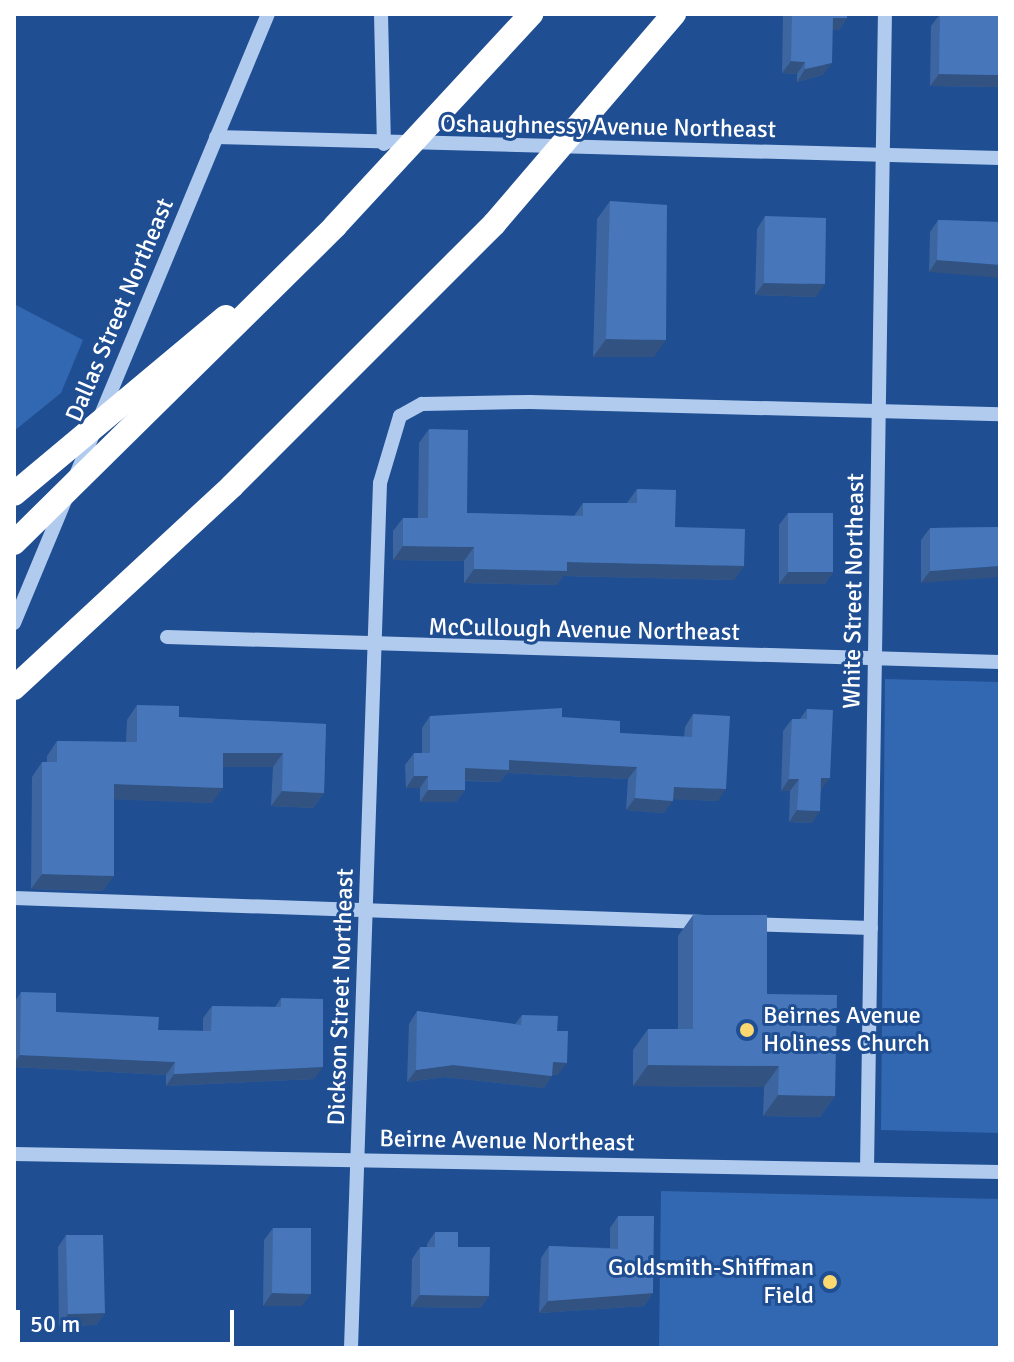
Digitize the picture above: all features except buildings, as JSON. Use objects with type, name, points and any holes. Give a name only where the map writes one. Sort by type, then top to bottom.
[{"type":"highway","points":[[14,543],[335,226],[531,14]]},
{"type":"highway","points":[[14,688],[232,486],[494,224],[674,14]]},
{"type":"highway","points":[[14,494],[335,226]]},
{"type":"street","name":"Dallas Street Northeast","points":[[14,623],[268,14]]},
{"type":"street","points":[[381,14],[384,144]]},
{"type":"street","name":"White Street Northeast","points":[[867,1169],[885,14]]},
{"type":"street","name":"Oshaughnessy Avenue Northeast","points":[[216,137],[384,144],[1000,158]]},
{"type":"street","name":"Dickson Street Northeast","points":[[351,1348],[373,647],[387,441],[400,416],[422,404],[1000,414]]},
{"type":"street","name":"McCullough Avenue Northeast","points":[[167,637],[249,635],[373,647],[1000,662]]},
{"type":"street","points":[[14,898],[871,928]]},
{"type":"street","name":"Beirne Avenue Northeast","points":[[14,1154],[1000,1172]]},
{"type":"shaded area","points":[[14,304],[83,340],[61,393],[14,431]]},
{"type":"shaded area","points":[[885,679],[1000,682],[1000,1133],[881,1130]]},
{"type":"shaded area","name":"Goldsmith-Shiffman Field","points":[[661,1191],[1000,1199],[1000,1348],[659,1348]]},
{"type":"place","name":"Beirnes Avenue Holiness Church","points":[[747,1030]]},
{"type":"place","name":"Goldsmith-Shiffman Field","points":[[830,1282]]}]
